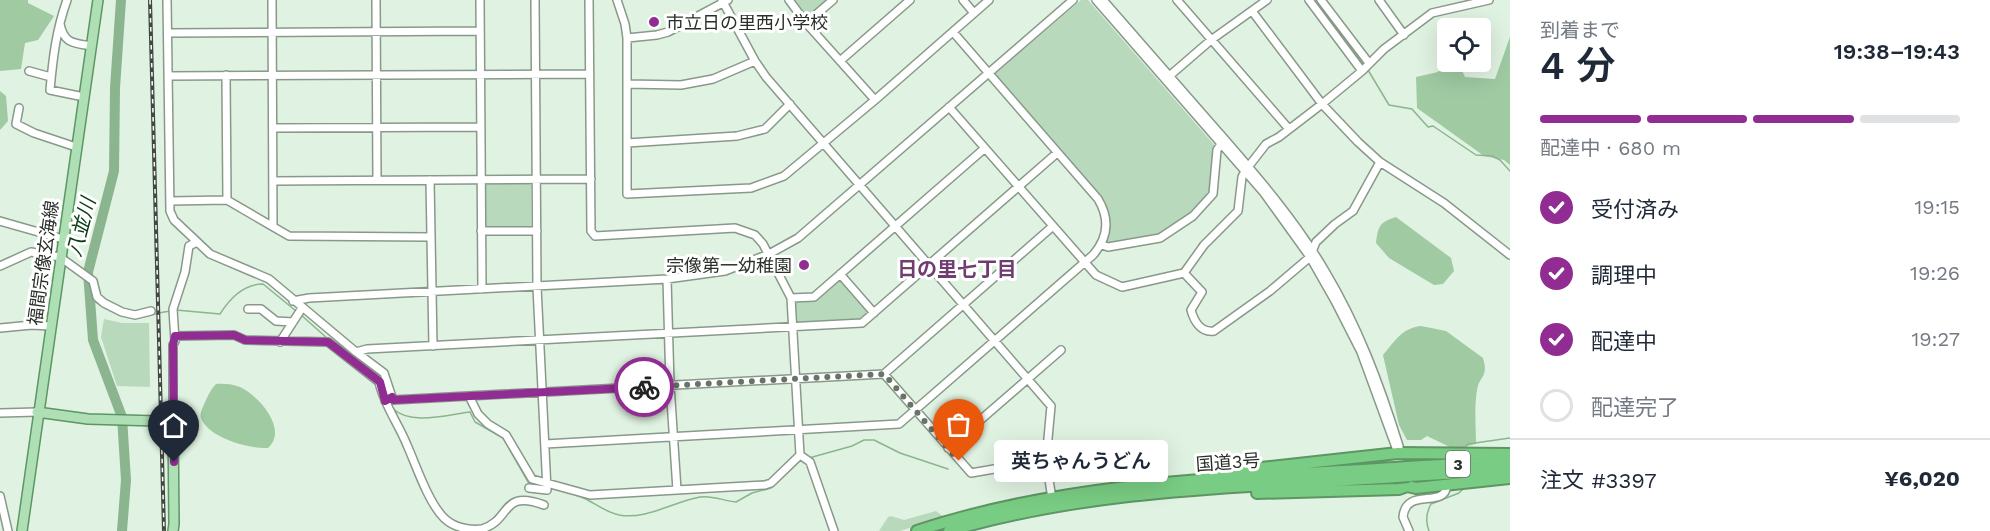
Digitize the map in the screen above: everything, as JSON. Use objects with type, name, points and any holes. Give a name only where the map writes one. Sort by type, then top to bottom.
[{"type":"highway","points":[[1398,453],[1407,477],[1416,488],[1510,478]]},
{"type":"highway","points":[[1162,488],[1195,475],[1398,453],[1510,454]]},
{"type":"highway","name":"国道3号","points":[[1407,477],[1510,461]]},
{"type":"highway","name":"国道3号","points":[[917,531],[972,514],[1162,488],[1396,473],[1407,477],[1510,470]]},
{"type":"highway","points":[[1162,488],[1216,495],[1399,489],[1407,477]]},
{"type":"highway","name":"国道3号","points":[[949,531],[1053,502]]},
{"type":"main road","name":"福間宗像玄海線","points":[[22,531],[37,412],[98,0]]},
{"type":"main road","points":[[37,412],[88,419],[157,421]]},
{"type":"main road","points":[[173,422],[173,531]]},
{"type":"street","points":[[67,0],[53,52],[50,90],[84,97]]},
{"type":"street","points":[[167,0],[170,211],[174,220],[210,254],[269,279],[384,373],[388,399]]},
{"type":"street","points":[[272,0],[273,226]]},
{"type":"street","points":[[376,0],[377,180]]},
{"type":"street","points":[[480,0],[482,289]]},
{"type":"street","points":[[529,488],[547,490],[537,286],[535,0]]},
{"type":"street","points":[[589,0],[591,231],[595,236],[735,228],[755,235],[769,254],[791,298],[800,455],[810,462],[834,531]]},
{"type":"street","points":[[616,0],[626,24],[627,38],[627,194],[751,188],[784,176],[989,0]]},
{"type":"street","points":[[789,0],[806,23],[874,100]]},
{"type":"street","points":[[806,23],[832,0]]},
{"type":"street","points":[[840,61],[910,0]]},
{"type":"street","points":[[963,0],[974,13]]},
{"type":"street","points":[[294,301],[309,298],[667,279],[725,271],[769,254],[798,238],[1072,0]]},
{"type":"street","points":[[1096,0],[1247,169],[1311,254],[1361,352],[1398,453]]},
{"type":"street","points":[[1103,0],[1221,144],[1247,169]]},
{"type":"street","points":[[1177,0],[1289,129]]},
{"type":"street","points":[[1167,78],[1211,40],[1267,0]]},
{"type":"street","points":[[1309,0],[1362,71]]},
{"type":"street","points":[[1321,0],[1369,63]]},
{"type":"street","points":[[1380,0],[1404,35]]},
{"type":"street","points":[[949,107],[1096,275],[1122,287],[1184,273],[1204,245],[1238,211],[1242,177],[1266,144],[1322,104],[1362,71],[1384,49],[1432,13],[1489,0]]},
{"type":"street","points":[[627,38],[668,32],[725,1],[755,61],[766,77],[1051,406],[1046,460],[1053,502]]},
{"type":"street","points":[[1252,10],[1322,104],[1358,142],[1380,162],[1444,203],[1510,255]]},
{"type":"street","points":[[60,21],[62,34],[67,40],[91,46]]},
{"type":"street","points":[[168,33],[480,31]]},
{"type":"street","points":[[545,444],[898,423],[1102,245],[1106,231],[1106,219],[1098,199],[953,32]]},
{"type":"street","points":[[627,84],[681,85],[713,79],[755,61]]},
{"type":"street","points":[[29,70],[51,76]]},
{"type":"street","points":[[168,76],[590,74]]},
{"type":"street","points":[[226,75],[227,201]]},
{"type":"street","points":[[627,143],[737,136],[765,129],[790,104]]},
{"type":"street","points":[[18,108],[16,124],[34,134],[76,147]]},
{"type":"street","points":[[273,128],[481,127]]},
{"type":"street","points":[[1102,245],[1108,247],[1160,238],[1193,216],[1213,194],[1217,150],[1221,144]]},
{"type":"street","points":[[791,298],[814,297],[985,148]]},
{"type":"street","points":[[356,352],[862,323],[1057,153]]},
{"type":"street","points":[[1184,273],[1202,292],[1191,310],[1193,318],[1198,325],[1209,332],[1214,331],[1241,312],[1311,254],[1316,242],[1353,211],[1380,162]]},
{"type":"street","points":[[273,181],[591,179]]},
{"type":"street","points":[[430,180],[433,346]]},
{"type":"street","points":[[170,201],[227,201],[289,236],[430,237]]},
{"type":"street","points":[[0,220],[63,239]]},
{"type":"street","points":[[388,399],[884,374],[1053,226]]},
{"type":"street","points":[[481,231],[537,231]]},
{"type":"street","points":[[173,422],[175,336],[173,309],[185,272],[189,246],[196,242]]},
{"type":"street","points":[[0,256],[3,264],[31,252],[60,257],[93,281],[97,297],[122,312],[135,315],[151,311]]},
{"type":"street","points":[[840,274],[874,313]]},
{"type":"street","points":[[667,279],[676,490]]},
{"type":"street","points":[[280,342],[302,308]]},
{"type":"street","points":[[248,309],[261,309],[276,321],[293,322]]},
{"type":"street","points":[[0,328],[50,326]]},
{"type":"street","points":[[175,336],[234,335],[245,340],[328,342],[380,382],[439,513],[452,524],[466,529],[478,529],[493,523],[515,501],[529,499],[544,505]]},
{"type":"street","points":[[948,448],[1061,350]]},
{"type":"street","points":[[884,374],[971,473],[1046,460]]},
{"type":"street","points":[[469,396],[478,414],[488,424],[506,435],[528,475],[590,495],[748,487],[771,483],[800,455]]},
{"type":"street","points":[[0,413],[37,412]]},
{"type":"street","points":[[1409,531],[1403,517],[1408,505],[1415,500],[1443,496],[1446,492],[1446,485]]},
{"type":"street","points":[[0,496],[8,531]]},
{"type":"green space","points":[[0,0],[28,0],[28,3],[54,16],[38,40],[25,43],[21,69],[0,71]]},
{"type":"green space","points":[[792,0],[828,0],[808,18],[805,18]]},
{"type":"green space","points":[[1081,0],[1088,0],[1216,147],[1211,193],[1193,213],[1159,236],[1107,245],[1105,243],[1108,220],[1101,198],[994,75]]},
{"type":"green space","points":[[1510,37],[1510,165],[1504,160],[1484,156],[1417,108],[1416,77],[1438,72],[1463,72],[1465,77],[1495,79]]},
{"type":"green space","points":[[0,91],[6,96],[8,121],[0,130]]},
{"type":"green space","points":[[487,182],[531,183],[531,228],[486,228],[484,225],[484,184]]},
{"type":"green space","points":[[1396,217],[1451,258],[1454,271],[1443,284],[1434,285],[1389,258],[1376,243],[1380,226]]},
{"type":"green space","points":[[838,278],[842,279],[868,310],[868,314],[861,320],[797,324],[795,322],[796,300],[815,300]]},
{"type":"green space","points":[[104,319],[122,323],[149,323],[150,387],[117,386],[101,337]]},
{"type":"green space","points":[[1421,326],[1446,331],[1483,358],[1485,369],[1476,397],[1476,444],[1454,449],[1427,436],[1421,440],[1407,440],[1399,425],[1383,355],[1404,332]]},
{"type":"green space","points":[[216,384],[240,387],[255,397],[269,413],[275,432],[274,440],[268,448],[251,447],[230,441],[205,425],[201,418],[201,411]]},
{"type":"green space","points":[[936,511],[944,517],[900,531],[879,531],[888,517],[904,520]]},
{"type":"waterway","name":"八並川","points":[[121,0],[115,88],[114,171],[88,272],[93,340],[122,417],[126,480],[122,531]]},
{"type":"waterway","points":[[1316,0],[1365,66]]},
{"type":"waterway","points":[[1368,70],[1389,105],[1412,109],[1428,127],[1433,126],[1476,155],[1492,156],[1500,160],[1510,171]]},
{"type":"waterway","points":[[176,310],[220,314],[243,289],[263,284],[296,311]]},
{"type":"waterway","points":[[89,292],[98,304],[124,316],[138,317],[171,311]]},
{"type":"waterway","points":[[300,314],[328,339]]},
{"type":"waterway","points":[[358,361],[381,379]]},
{"type":"waterway","points":[[392,408],[409,417],[419,418],[470,412],[475,422],[503,438],[528,482],[543,486]]},
{"type":"waterway","points":[[1464,448],[1468,444],[1510,438]]},
{"type":"waterway","points":[[809,458],[852,446],[864,440],[874,440],[900,453],[948,469]]},
{"type":"waterway","points":[[550,488],[582,497],[614,514],[639,515],[700,497],[736,502],[752,493],[771,488],[801,460]]},
{"type":"waterway","points":[[1429,531],[1427,517],[1431,504],[1459,493],[1464,488]]},
{"type":"railway","points":[[150,0],[164,531]]},
{"type":"way so far","points":[[644,387],[884,374],[959,461]]},
{"type":"place","name":"市立日の里西小学校","points":[[654,22]]},
{"type":"place","name":"宗像第一幼稚園","points":[[804,265]]},
{"type":"place","name":"英ちゃんうどん","points":[[959,461]]},
{"type":"district","name":"日の里七丁目","points":[[957,269]]},
{"type":"route","points":[[174,462],[173,345],[175,336],[234,335],[245,340],[328,342],[380,382],[385,401],[392,397],[393,400],[644,387]]}]
